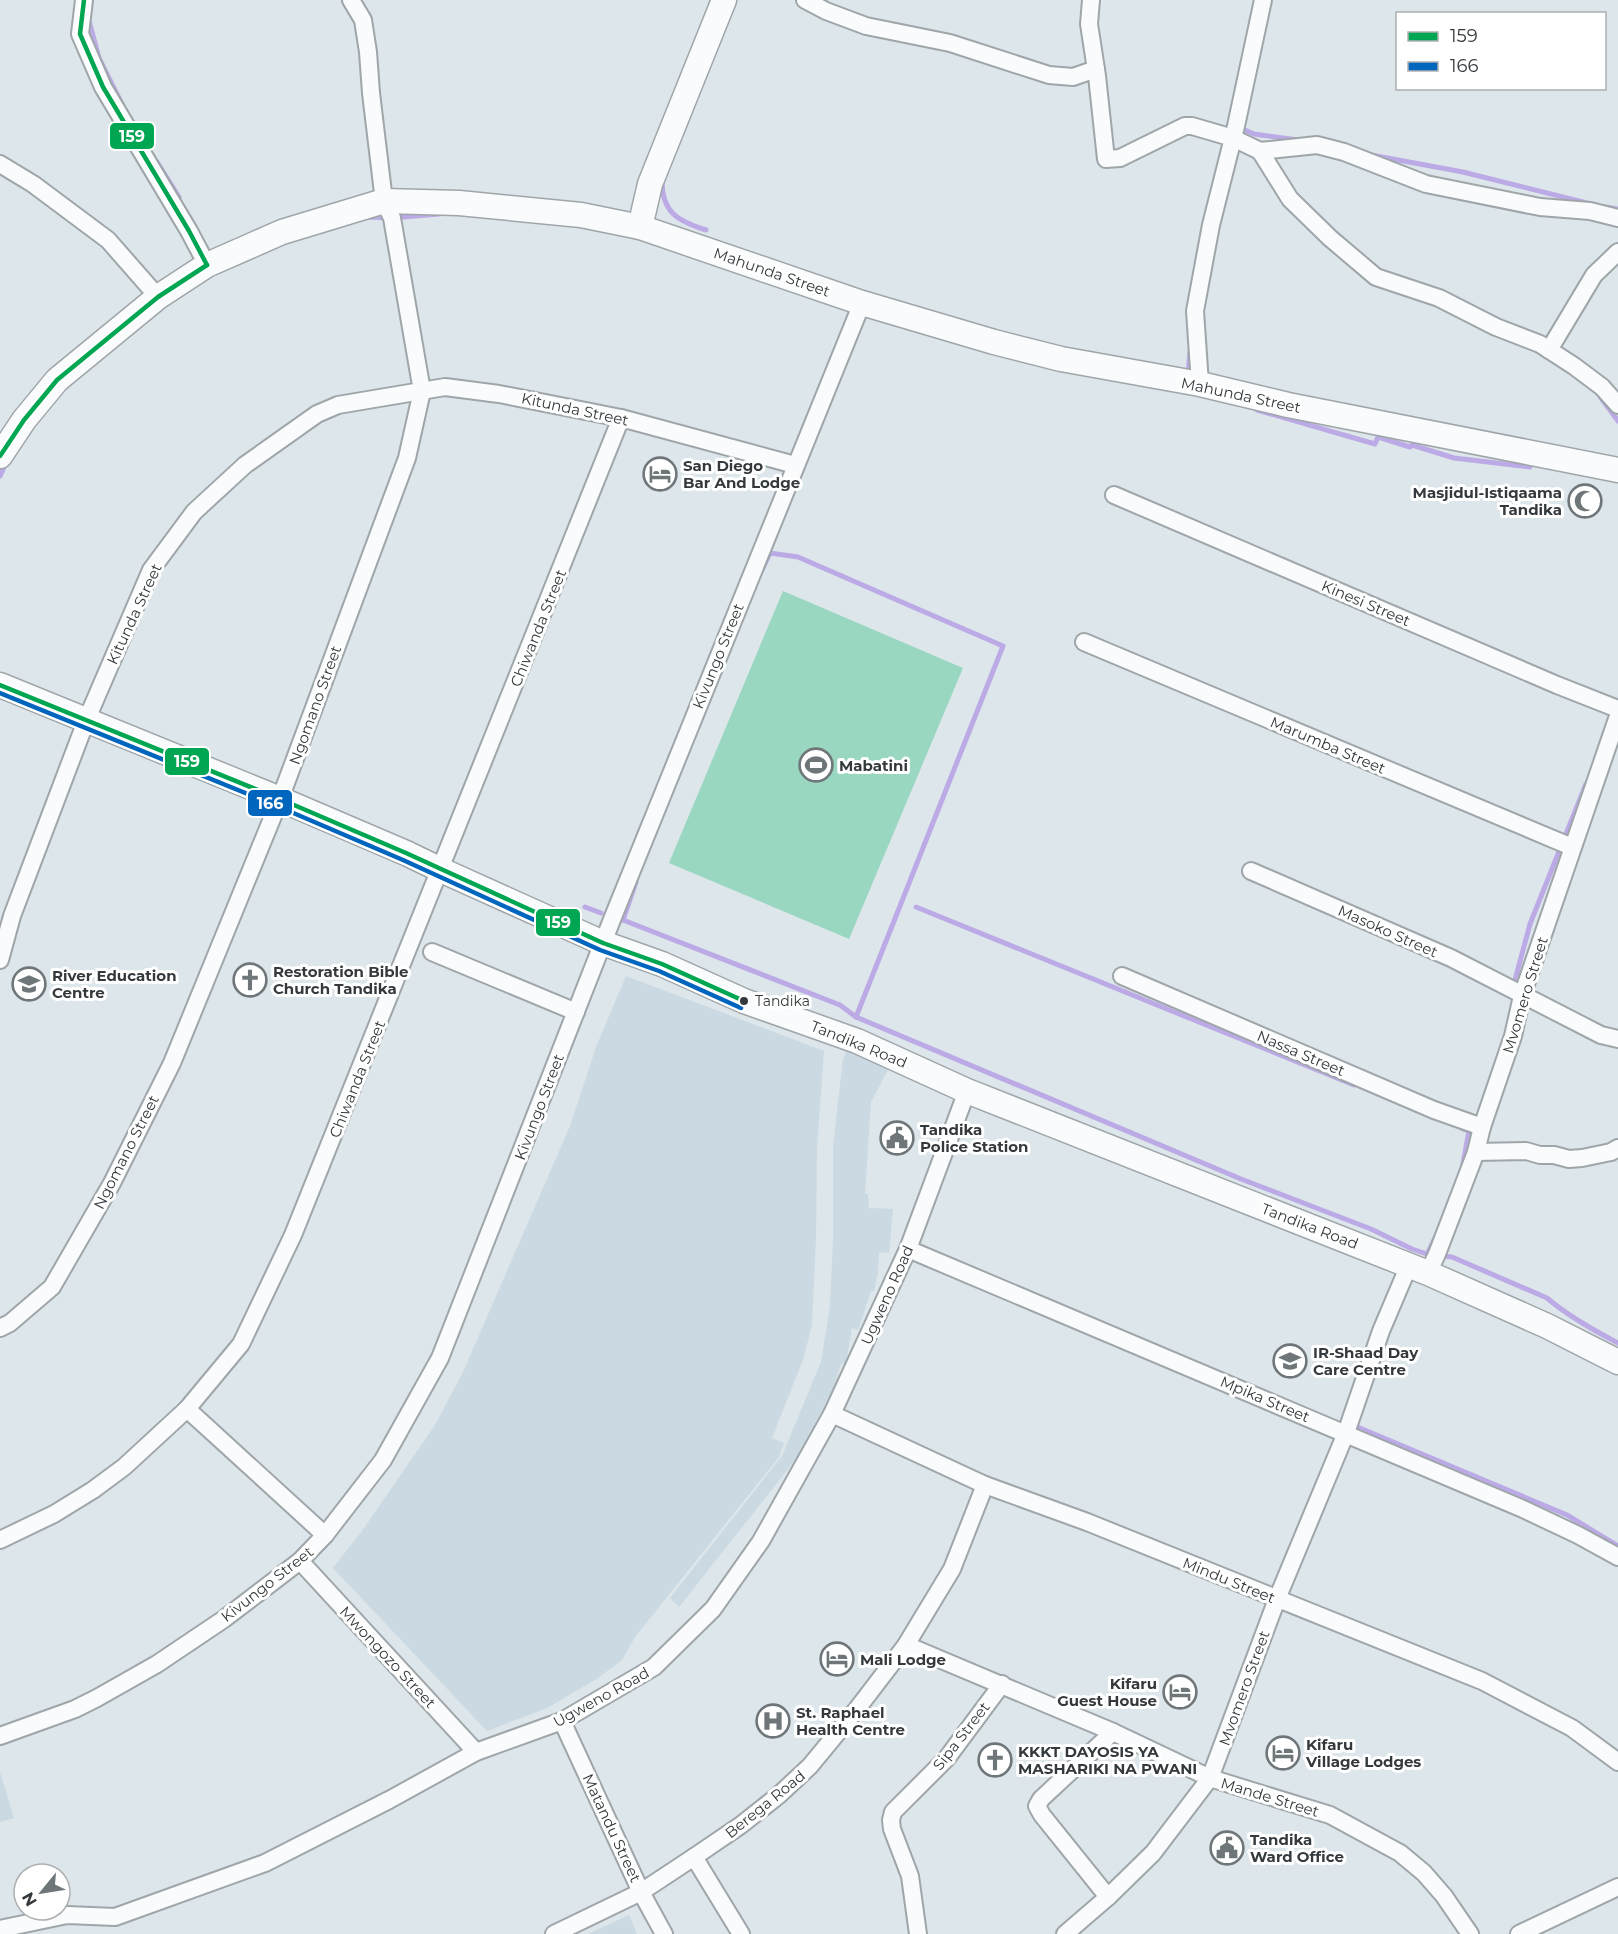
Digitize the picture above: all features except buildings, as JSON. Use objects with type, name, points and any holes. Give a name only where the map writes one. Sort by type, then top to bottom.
[{"type":"street","points":[[84,0],[80,34],[103,87],[207,265]]},
{"type":"street","name":"Ngomano Street","points":[[0,1328],[10,1323],[52,1287],[112,1183],[172,1063],[280,799],[407,458],[422,391],[392,218],[384,201],[363,20],[351,0]]},
{"type":"street","points":[[639,227],[650,184],[724,0]]},
{"type":"street","points":[[806,0],[826,11],[866,26],[950,43],[1049,75],[1073,77],[1096,69]]},
{"type":"street","points":[[1092,0],[1089,24],[1106,159],[1120,158],[1185,126],[1192,126],[1233,138],[1260,151],[1317,145],[1344,152],[1426,184],[1540,207],[1590,211],[1618,218]]},
{"type":"street","points":[[1200,384],[1195,311],[1211,225],[1233,138],[1263,0]]},
{"type":"street","points":[[1260,151],[1290,199],[1330,238],[1376,277],[1439,298],[1496,327],[1540,344],[1602,387],[1618,405]]},
{"type":"street","points":[[0,164],[33,184],[108,240],[158,297]]},
{"type":"street","name":"Mahunda Street","points":[[0,456],[24,420],[57,380],[158,297],[207,265],[282,232],[384,201],[459,203],[581,215],[639,227],[862,303],[1061,359],[1200,384],[1288,405],[1618,470]]},
{"type":"street","points":[[1549,350],[1594,275],[1618,252]]},
{"type":"street","name":"Kivungo Street","points":[[0,1736],[75,1709],[97,1698],[157,1664],[224,1619],[300,1561],[326,1535],[383,1460],[440,1358],[603,943],[862,303]]},
{"type":"street","name":"Kitunda Street","points":[[0,960],[12,916],[86,721],[151,570],[194,512],[245,465],[317,414],[338,405],[445,387],[499,394],[621,418],[795,465]]},
{"type":"street","name":"Chiwanda Street","points":[[0,1540],[54,1514],[93,1490],[124,1467],[187,1409],[241,1344],[293,1235],[621,418]]},
{"type":"street","name":"Kinesi Street","points":[[1114,495],[1618,709]]},
{"type":"street","name":"Marumba Street","points":[[1084,642],[1572,847]]},
{"type":"street","name":"Tandika Road","points":[[0,686],[280,799],[406,853],[603,943],[662,964],[744,1001],[857,1041],[967,1091],[1419,1269],[1547,1326],[1618,1362]]},
{"type":"street","name":"Mvomero Street","points":[[1065,1934],[1108,1897],[1153,1853],[1210,1778],[1277,1599],[1346,1433],[1381,1331],[1419,1269],[1442,1243],[1476,1152],[1482,1127],[1513,1036],[1522,996],[1618,716]]},
{"type":"street","name":"Masoko Street","points":[[1251,871],[1451,958],[1601,1035],[1618,1039]]},
{"type":"street","points":[[432,952],[576,1012]]},
{"type":"street","name":"Nassa Street","points":[[1122,976],[1434,1110],[1482,1127]]},
{"type":"street","name":"Ugweno Road","points":[[0,1929],[67,1915],[115,1917],[265,1863],[389,1800],[476,1752],[562,1721],[654,1667],[713,1609],[761,1541],[832,1414],[908,1249],[967,1091]]},
{"type":"street","points":[[1476,1152],[1526,1151],[1569,1159],[1616,1151]]},
{"type":"street","name":"Mpika Street","points":[[908,1249],[1523,1509],[1618,1557]]},
{"type":"street","points":[[187,1409],[326,1535]]},
{"type":"street","name":"Mindu Street","points":[[832,1414],[985,1485],[1087,1522],[1482,1681],[1572,1728],[1618,1762]]},
{"type":"street","name":"Berega Road","points":[[554,1934],[641,1892],[741,1825],[779,1796],[810,1766],[906,1645],[952,1569],[985,1485]]},
{"type":"street","name":"Mwongozo Street","points":[[300,1561],[476,1752]]},
{"type":"street","name":"Mande Street","points":[[906,1645],[1113,1732],[1210,1778],[1330,1815],[1400,1853],[1424,1873],[1444,1896],[1470,1934]]},
{"type":"street","name":"Sipa Street","points":[[918,1934],[910,1876],[892,1829],[893,1812],[947,1758],[1002,1684]]},
{"type":"street","name":"Matandu Street","points":[[562,1721],[641,1892],[664,1934]]},
{"type":"street","points":[[1108,1897],[1037,1806],[1113,1732]]},
{"type":"street","points":[[694,1857],[741,1934]]},
{"type":"street","points":[[1519,1934],[1618,1887]]},
{"type":"street","points":[[112,1934],[115,1917]]},
{"type":"shaded area","points":[[626,976],[824,1051],[817,1149],[812,1325],[803,1360],[772,1438],[784,1443],[779,1457],[635,1637],[622,1660],[595,1680],[547,1708],[487,1731],[333,1568],[362,1531],[435,1425],[463,1372],[570,1126],[596,1047]]},
{"type":"shaded area","points":[[848,1048],[890,1066],[871,1102],[865,1194],[868,1194],[869,1208],[893,1209],[889,1253],[879,1252],[874,1291],[871,1291],[858,1330],[852,1328],[846,1364],[841,1364],[834,1387],[796,1459],[679,1607],[670,1598],[782,1456],[821,1362],[830,1306],[833,1146],[843,1059]]},
{"type":"shaded area","points":[[0,1772],[14,1818],[0,1822]]},
{"type":"shaded area","points":[[629,1915],[637,1934],[588,1934]]},
{"type":"green space","name":"Mabatini","points":[[783,591],[963,668],[849,939],[669,863]]},
{"type":"waterway","points":[[88,17],[99,58],[123,106]]},
{"type":"waterway","points":[[1240,128],[1254,134],[1298,140]]},
{"type":"waterway","points":[[1371,155],[1463,172],[1587,203]]},
{"type":"waterway","points":[[157,162],[179,197]]},
{"type":"waterway","points":[[662,181],[665,200],[673,214],[687,223],[706,230]]},
{"type":"waterway","points":[[1605,207],[1618,209]]},
{"type":"waterway","points":[[365,217],[392,218],[439,214]]},
{"type":"waterway","points":[[1188,375],[1190,351]]},
{"type":"waterway","points":[[1601,398],[1618,421]]},
{"type":"waterway","points":[[1257,410],[1375,444],[1378,437],[1454,458],[1530,467],[1530,461],[1532,461]]},
{"type":"waterway","points":[[0,476],[7,461]]},
{"type":"waterway","points":[[762,570],[770,553],[798,557],[1003,646],[856,1017]]},
{"type":"waterway","points":[[1515,980],[1530,924],[1586,784]]},
{"type":"waterway","points":[[623,920],[636,882]]},
{"type":"waterway","points":[[585,907],[601,913]]},
{"type":"waterway","points":[[916,907],[1354,1085]]},
{"type":"waterway","points":[[620,920],[840,1005],[856,1017],[1241,1179],[1371,1229],[1412,1249],[1427,1254],[1452,1257],[1547,1298],[1563,1311],[1618,1343]]},
{"type":"waterway","points":[[1462,1169],[1469,1131],[1463,1129]]},
{"type":"waterway","points":[[1427,1254],[1436,1236]]},
{"type":"waterway","points":[[1355,1426],[1567,1515],[1618,1546]]},
{"type":"transit line","name":"159","points":[[84,0],[80,34],[103,87],[207,265]]},
{"type":"transit line","name":"159","points":[[0,456],[24,420],[57,380],[158,297],[207,265]]},
{"type":"transit line","name":"159","points":[[0,685],[280,799],[406,853],[603,943],[662,964],[744,1001]]},
{"type":"transit line","name":"166","points":[[0,693],[277,806],[403,860],[600,950],[659,971],[741,1008]]},
{"type":"place","name":"San Diego Bar And Lodge","points":[[660,474]]},
{"type":"place","name":"Masjidul-Istiqaama Tandika","points":[[1585,501]]},
{"type":"place","name":"Mabatini","points":[[816,765]]},
{"type":"place","name":"Restoration Bible Church Tandika","points":[[250,980]]},
{"type":"place","name":"River Education Centre","points":[[29,984]]},
{"type":"place","name":"Tandika","points":[[744,1001]]},
{"type":"place","name":"Tandika Police Station","points":[[897,1138]]},
{"type":"place","name":"IR-Shaad Day Care Centre","points":[[1290,1361]]},
{"type":"place","name":"Mali Lodge","points":[[837,1659]]},
{"type":"place","name":"Kifaru Guest House","points":[[1180,1692]]},
{"type":"place","name":"St. Raphael Health Centre","points":[[773,1721]]},
{"type":"place","name":"Kifaru Village Lodges","points":[[1283,1753]]},
{"type":"place","name":"KKKT DAYOSIS YA MASHARIKI NA PWANI","points":[[995,1760]]},
{"type":"place","name":"Tandika Ward Office","points":[[1227,1848]]}]
